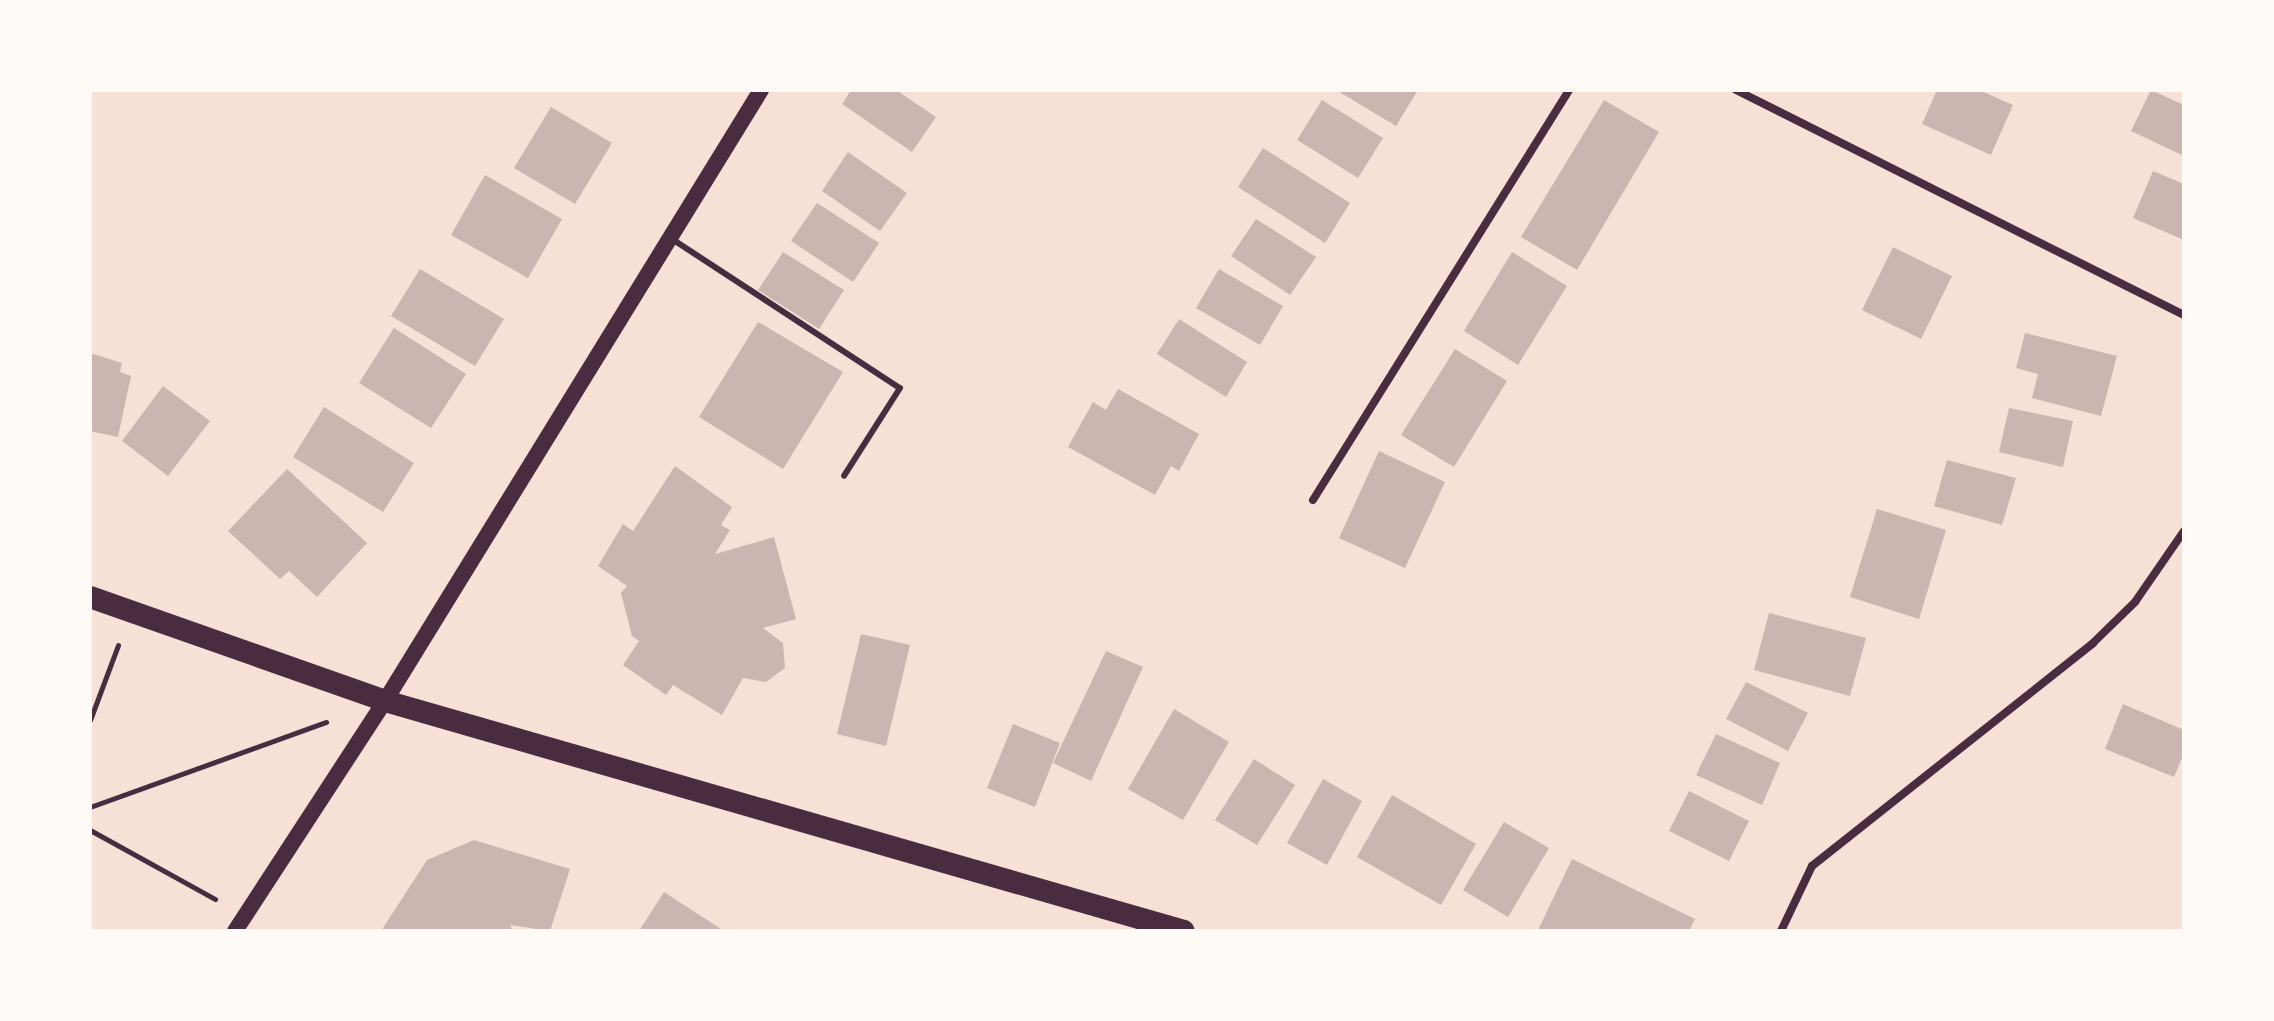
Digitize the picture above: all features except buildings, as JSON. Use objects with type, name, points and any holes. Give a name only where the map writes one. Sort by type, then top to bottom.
[{"type":"highway","points":[[90,597],[385,701],[1184,931]]},
{"type":"main road","points":[[235,931],[385,701],[761,90]]},
{"type":"street","points":[[1313,500],[1569,90]]},
{"type":"street","points":[[1736,90],[2184,315]]},
{"type":"street","points":[[1781,931],[1812,866],[2093,643],[2135,602],[2184,531]]},
{"type":"lane","points":[[669,237],[900,388],[844,476]]},
{"type":"path","points":[[90,720],[132,610]]},
{"type":"path","points":[[90,807],[385,701]]},
{"type":"path","points":[[90,830],[244,915]]}]
